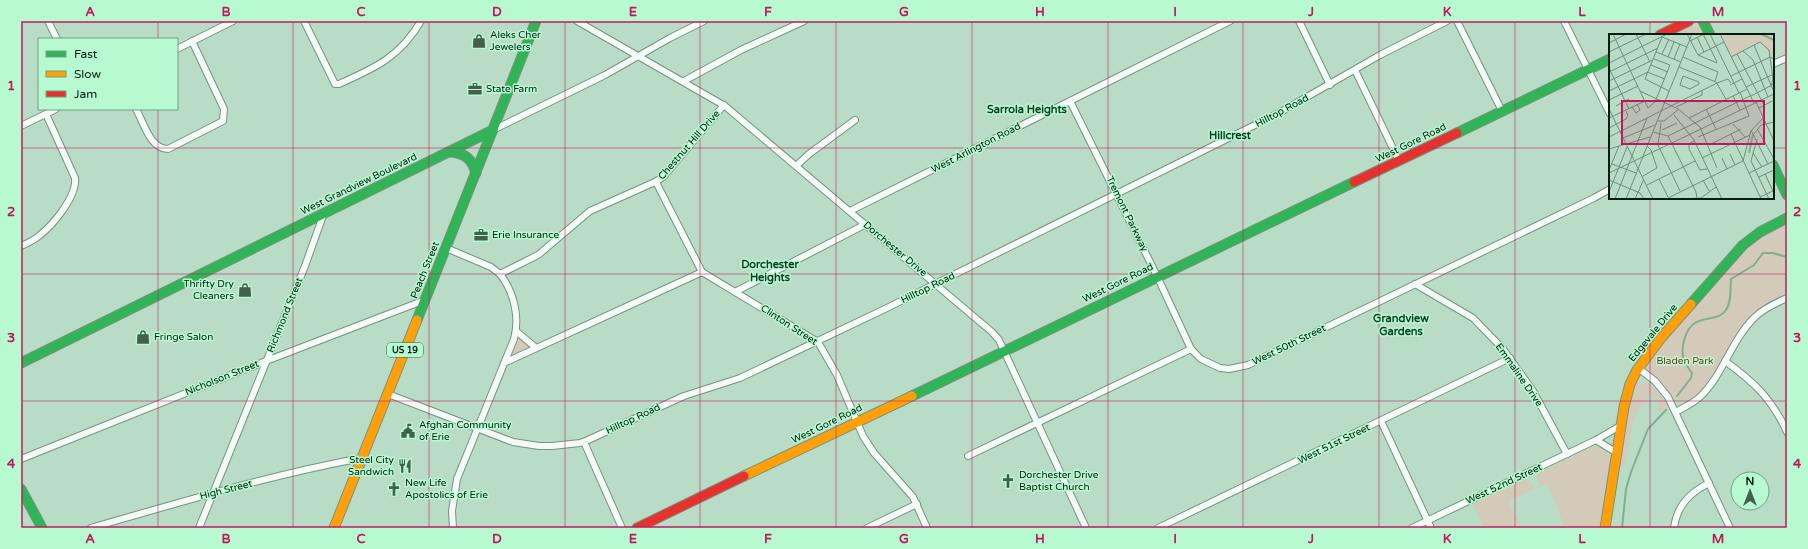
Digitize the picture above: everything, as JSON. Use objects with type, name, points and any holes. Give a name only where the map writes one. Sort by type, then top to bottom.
[{"type":"street","points":[[48,21],[56,38]]},
{"type":"street","points":[[178,49],[233,21]]},
{"type":"street","points":[[304,21],[335,84],[339,84],[387,61],[404,46],[421,21]]},
{"type":"street","name":"Peach Street","points":[[334,528],[536,21]]},
{"type":"street","name":"Dorchester Drive","points":[[577,21],[724,105],[797,165],[992,332],[999,340],[1004,350],[1086,528]]},
{"type":"street","name":"West Grandview Boulevard","points":[[21,363],[606,75],[704,21]]},
{"type":"street","points":[[684,81],[741,50],[804,21]]},
{"type":"street","name":"West Arlington Road","points":[[850,211],[1230,21]]},
{"type":"street","points":[[1298,21],[1330,85]]},
{"type":"street","name":"Hilltop Road","points":[[388,394],[508,440],[523,444],[552,446],[584,442],[684,396],[740,378],[818,342],[1272,117],[1380,55],[1447,21]]},
{"type":"street","points":[[1458,21],[1502,111]]},
{"type":"street","points":[[1564,21],[1609,112]]},
{"type":"street","points":[[1662,34],[1679,23],[1689,21]]},
{"type":"street","points":[[1703,21],[1710,34]]},
{"type":"street","points":[[137,110],[155,145],[163,149],[172,147],[223,121],[224,109],[192,42]]},
{"type":"street","points":[[1774,64],[1787,58]]},
{"type":"street","name":"West Gore Road","points":[[637,528],[1609,59]]},
{"type":"street","points":[[1355,70],[1399,161]]},
{"type":"street","name":"Tremont Parkway","points":[[1070,101],[1158,276],[1191,349]]},
{"type":"street","name":"Chestnut Hill Drive","points":[[500,274],[538,255],[590,211],[656,182],[663,177],[724,105]]},
{"type":"street","points":[[21,126],[54,110]]},
{"type":"street","points":[[21,246],[35,239],[48,228],[74,193],[75,178],[46,114]]},
{"type":"street","points":[[797,165],[809,154],[855,120]]},
{"type":"street","points":[[448,152],[460,152],[469,157],[476,172]]},
{"type":"street","points":[[1774,167],[1787,195]]},
{"type":"street","points":[[504,363],[535,347],[702,272],[656,182]]},
{"type":"street","name":"West 50th Street","points":[[1191,349],[1201,359],[1210,364],[1229,369],[1239,368],[1609,189]]},
{"type":"street","name":"Richmond Street","points":[[200,528],[302,273],[324,213]]},
{"type":"street","name":"Edgevale Drive","points":[[1605,528],[1620,426],[1628,390],[1638,368],[1661,338],[1743,245],[1760,232],[1787,218]]},
{"type":"street","points":[[735,292],[866,224]]},
{"type":"street","points":[[446,248],[491,267],[500,274],[509,289],[515,307],[517,320],[516,331],[504,363],[457,479],[452,511],[453,528]]},
{"type":"street","name":"Clinton Street","points":[[702,272],[818,342],[837,376],[857,421],[874,453],[907,489],[917,504],[927,528]]},
{"type":"street","name":"Emmaline Drive","points":[[1415,284],[1431,295],[1474,318],[1503,349],[1533,392],[1567,454]]},
{"type":"street","points":[[1676,412],[1694,402],[1703,394],[1747,326],[1756,316],[1768,307],[1787,298]]},
{"type":"street","name":"Nicholson Street","points":[[21,459],[266,361],[425,300]]},
{"type":"street","points":[[516,331],[535,347]]},
{"type":"street","points":[[968,456],[1191,349]]},
{"type":"street","name":"West 51st Street","points":[[1158,528],[1510,358]]},
{"type":"street","points":[[1725,361],[1750,379],[1763,393],[1774,408],[1787,432]]},
{"type":"street","points":[[1638,368],[1663,390],[1676,412],[1730,528]]},
{"type":"street","points":[[1381,421],[1431,528]]},
{"type":"street","name":"West 52nd Street","points":[[1412,528],[1596,440],[1620,426]]},
{"type":"street","points":[[1596,440],[1617,453]]},
{"type":"street","points":[[584,442],[622,528]]},
{"type":"street","name":"High Street","points":[[91,528],[214,492],[362,458]]},
{"type":"street","points":[[1674,528],[1678,512],[1686,499],[1696,490],[1709,483]]},
{"type":"street","points":[[21,489],[42,528]]},
{"type":"street","points":[[867,528],[917,504]]},
{"type":"green space","points":[[1694,26],[1700,28],[1704,34],[1674,34]]},
{"type":"green space","name":"Bladen Park","points":[[1787,222],[1787,294],[1772,301],[1750,318],[1699,393],[1692,398],[1676,401],[1658,379],[1648,370],[1646,365],[1647,361],[1745,245]]},
{"type":"green space","points":[[519,337],[530,347],[511,356]]},
{"type":"green space","points":[[1643,382],[1655,389],[1668,408],[1658,412],[1657,400],[1649,395],[1643,407],[1638,408],[1632,424],[1626,462],[1620,468],[1625,424],[1634,384]]},
{"type":"green space","points":[[1593,446],[1604,449],[1611,458],[1600,528],[1565,528],[1548,484],[1540,486],[1537,479],[1537,474]]},
{"type":"green space","points":[[1526,479],[1530,481],[1534,489],[1508,501],[1522,528],[1484,528],[1473,504]]},
{"type":"waterway","points":[[1677,396],[1691,378],[1692,373],[1684,360],[1683,355],[1684,340],[1691,326],[1699,321],[1720,316],[1726,310],[1729,303],[1731,279],[1754,265],[1763,253],[1772,253],[1787,257]]},
{"type":"waterway","points":[[1622,528],[1626,489],[1631,472],[1648,429],[1666,410]]},
{"type":"traffic: fast","points":[[417,320],[536,21]]},
{"type":"traffic: fast","points":[[1703,21],[1710,34]]},
{"type":"traffic: fast","points":[[1457,133],[1609,59]]},
{"type":"traffic: fast","points":[[21,363],[493,130]]},
{"type":"traffic: fast","points":[[450,152],[464,155],[470,160],[476,173]]},
{"type":"traffic: fast","points":[[1774,167],[1787,195]]},
{"type":"traffic: fast","points":[[912,396],[1354,182]]},
{"type":"traffic: fast","points":[[1691,304],[1743,245],[1760,232],[1787,218]]},
{"type":"traffic: fast","points":[[21,489],[42,528]]},
{"type":"traffic: slow","points":[[1605,528],[1624,407],[1630,384],[1637,370],[1661,338],[1691,304]]},
{"type":"traffic: slow","points":[[334,528],[417,320]]},
{"type":"traffic: slow","points":[[744,476],[912,396]]},
{"type":"traffic: jam","points":[[1662,34],[1689,21]]},
{"type":"traffic: jam","points":[[1354,182],[1457,133]]},
{"type":"traffic: jam","points":[[637,528],[744,476]]},
{"type":"place","name":"Aleks Cher Jewelers","points":[[479,41]]},
{"type":"place","name":"State Farm","points":[[475,89]]},
{"type":"place","name":"Erie Insurance","points":[[481,235]]},
{"type":"place","name":"Thrifty Dry Cleaners","points":[[245,290]]},
{"type":"place","name":"Fringe Salon","points":[[143,337]]},
{"type":"place","name":"Afghan Community of Erie","points":[[408,431]]},
{"type":"place","name":"Steel City Sandwich","points":[[405,466]]},
{"type":"place","name":"Dorchester Drive Baptist Church","points":[[1008,481]]},
{"type":"place","name":"New Life Apostolics of Erie","points":[[394,489]]},
{"type":"district","name":"Sarrola Heights","points":[[1027,109]]},
{"type":"district","name":"Hillcrest","points":[[1230,135]]},
{"type":"district","name":"Dorchester Heights","points":[[770,270]]},
{"type":"district","name":"Grandview Gardens","points":[[1401,324]]}]
